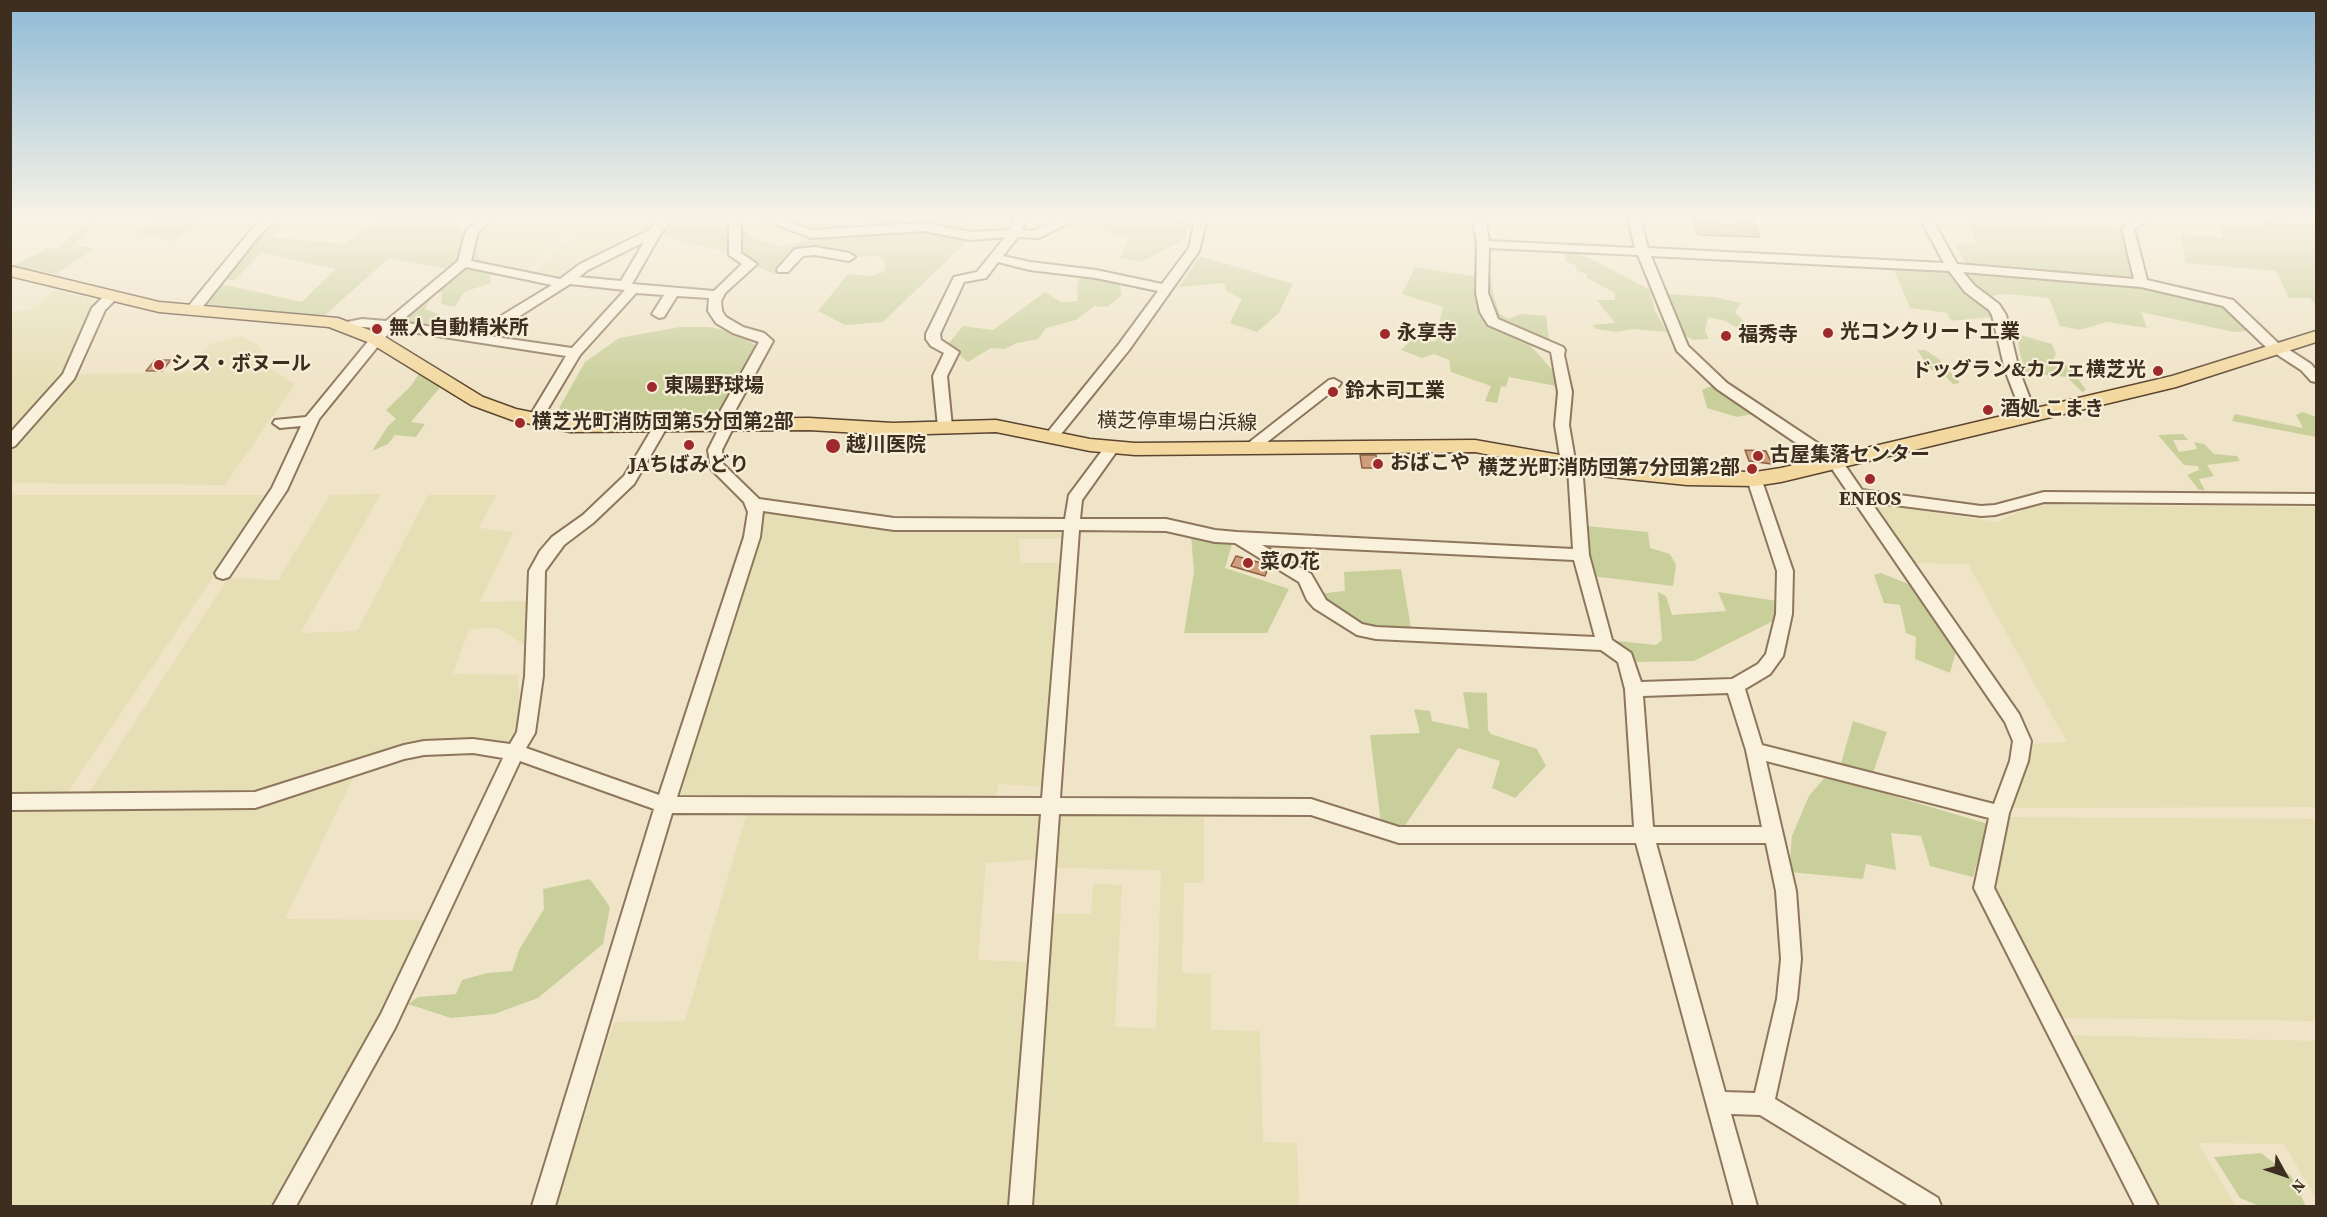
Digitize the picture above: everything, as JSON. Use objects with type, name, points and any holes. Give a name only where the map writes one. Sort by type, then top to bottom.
[{"type":"main road","name":"横芝停車場白浜線","points":[[30,276],[159,307],[300,317],[346,326],[376,339],[477,401],[512,414],[570,426],[809,424],[893,429],[996,426],[1112,448],[1476,446],[1572,464],[1687,478],[1755,479],[1835,462],[2176,381],[2316,336]]},
{"type":"street","points":[[192,311],[220,276]]},
{"type":"street","points":[[223,573],[279,490],[311,421],[389,325],[446,276]]},
{"type":"street","points":[[535,276],[564,281],[717,296]]},
{"type":"street","points":[[478,336],[571,276]]},
{"type":"street","points":[[536,419],[575,352],[629,287],[634,276]]},
{"type":"street","points":[[543,1206],[665,805],[752,537],[756,512],[751,499],[737,488],[717,465],[715,450],[723,426],[766,340],[747,334],[722,320],[715,311],[714,301],[736,276]]},
{"type":"street","points":[[945,427],[940,376],[952,352],[936,343],[933,334],[959,280],[972,276]]},
{"type":"street","points":[[1104,276],[1166,289]]},
{"type":"street","points":[[1052,436],[1124,347],[1175,276]]},
{"type":"street","points":[[1482,276],[1482,293],[1487,312],[1493,322],[1558,350],[1557,355],[1565,392],[1562,425],[1572,464],[1581,555],[1605,644]]},
{"type":"street","points":[[1652,276],[1682,348],[1722,386],[1835,462],[2013,719],[2022,741],[2019,761],[2000,813],[1984,888],[2147,1206]]},
{"type":"street","points":[[1959,276],[1970,289],[1994,307],[1999,315],[2012,370],[2032,416]]},
{"type":"street","points":[[2070,276],[2141,283],[2228,303],[2278,349],[2306,367],[2316,378]]},
{"type":"street","points":[[2139,276],[2141,283]]},
{"type":"street","points":[[658,314],[672,292]]},
{"type":"street","points":[[10,443],[69,376],[99,308],[112,296]]},
{"type":"street","points":[[346,326],[362,323],[389,325],[478,336],[575,352]]},
{"type":"street","points":[[1252,447],[1334,383]]},
{"type":"street","points":[[280,423],[311,421]]},
{"type":"street","points":[[284,1206],[388,1021],[526,733],[534,676],[537,571],[546,555],[558,541],[588,519],[629,480],[660,427]]},
{"type":"street","points":[[1020,1206],[1074,499],[1112,448]]},
{"type":"street","points":[[1634,689],[1735,686],[1764,669],[1774,656],[1784,614],[1785,571],[1755,479]]},
{"type":"street","points":[[1859,495],[1981,511],[1995,510],[2044,497],[2316,499]]},
{"type":"street","points":[[753,504],[894,524],[1166,525],[1215,536],[1237,538],[1581,555]]},
{"type":"street","points":[[1237,538],[1305,578],[1313,596],[1320,604],[1357,629],[1376,633],[1605,644],[1625,658],[1634,689],[1644,836],[1745,1206]]},
{"type":"street","points":[[1735,686],[1755,750],[1786,891],[1791,959],[1787,999],[1763,1104]]},
{"type":"street","points":[[10,802],[255,800],[404,752],[424,748],[465,746],[515,752],[665,805],[1311,807],[1399,834],[1774,835]]},
{"type":"street","points":[[1755,750],[1841,774],[2000,813]]},
{"type":"street","points":[[1716,1103],[1763,1104],[1930,1206]]},
{"type":"shaded area","points":[[537,276],[567,276],[561,279]]},
{"type":"shaded area","points":[[56,289],[93,300],[65,373],[11,435],[11,312],[29,310]]},
{"type":"shaded area","points":[[241,336],[259,345],[270,368],[295,384],[225,485],[11,483],[11,453],[79,374],[187,372],[209,344]]},
{"type":"shaded area","points":[[381,494],[300,633],[357,631],[428,495],[496,495],[479,528],[513,532],[480,602],[527,601],[526,646],[498,628],[469,629],[453,674],[518,675],[521,724],[509,746],[426,741],[262,794],[88,794],[228,578],[278,580],[330,495]]},
{"type":"shaded area","points":[[11,495],[269,495],[67,793],[11,792]]},
{"type":"shaded area","points":[[1872,503],[1997,522],[2034,505],[2316,507],[2316,807],[2012,808],[2030,744],[2067,742],[1968,564],[1915,563]]},
{"type":"shaded area","points":[[763,511],[903,530],[1067,529],[1067,539],[1019,539],[1020,563],[1062,563],[1047,787],[999,784],[995,800],[680,797]]},
{"type":"shaded area","points":[[356,772],[285,919],[425,920],[379,1019],[270,1206],[11,1206],[10,807],[256,804]]},
{"type":"shaded area","points":[[748,809],[1044,812],[1042,859],[986,863],[978,960],[1031,962],[1012,1206],[556,1206],[614,1022],[685,1021]]},
{"type":"shaded area","points":[[1060,815],[1204,817],[1204,883],[1184,883],[1182,973],[1211,974],[1211,1030],[1260,1031],[1263,1142],[1297,1143],[1299,1206],[1027,1206],[1053,914],[1091,914],[1093,884],[1122,885],[1115,1027],[1156,1028],[1161,870],[1055,868]]},
{"type":"shaded area","points":[[2010,817],[2316,819],[2316,1021],[2057,1018],[1988,887]]},
{"type":"shaded area","points":[[2067,1035],[2316,1041],[2316,1198],[2284,1144],[2198,1143],[2236,1206],[2158,1206],[2152,1202]]},
{"type":"green space","points":[[227,276],[239,276],[235,280],[223,280]]},
{"type":"green space","points":[[328,276],[369,276],[324,316],[203,304],[221,284],[302,302]]},
{"type":"green space","points":[[440,276],[490,276],[491,283],[464,292],[455,307],[441,304],[442,292],[433,295],[425,309],[441,315],[427,325],[396,321],[444,280],[438,278]]},
{"type":"green space","points":[[847,276],[931,276],[883,322],[845,325],[818,311]]},
{"type":"green space","points":[[1187,276],[1266,276],[1293,284],[1279,313],[1257,332],[1230,323],[1242,299],[1226,291],[1224,283],[1179,287]]},
{"type":"green space","points":[[1411,276],[1471,276],[1491,279],[1500,314],[1509,319],[1520,314],[1546,316],[1551,354],[1530,345],[1556,374],[1556,386],[1509,377],[1506,387],[1501,386],[1497,403],[1485,401],[1491,386],[1451,372],[1449,360],[1434,354],[1422,358],[1401,350],[1410,341],[1419,338],[1435,342],[1443,307],[1402,294]]},
{"type":"green space","points":[[1587,276],[1623,276],[1650,290],[1655,311],[1667,332],[1633,329],[1616,332],[1596,329],[1592,325],[1615,323],[1597,300],[1615,300],[1615,293],[1587,278]]},
{"type":"green space","points":[[1896,276],[2134,276],[2135,281],[2228,305],[2245,323],[2247,331],[2234,332],[2141,312],[2147,328],[2107,322],[2079,330],[2060,326],[2049,298],[2006,294],[1978,298],[1989,307],[1992,317],[1951,321],[1947,313],[1910,308]]},
{"type":"green space","points":[[2278,276],[2316,276],[2316,306],[2310,298],[2289,298]]},
{"type":"green space","points":[[1079,277],[1095,277],[1120,285],[1122,295],[1107,307],[1094,306],[1076,320],[1046,328],[1038,339],[1017,343],[1005,349],[991,348],[968,362],[947,345],[963,326],[993,330],[1045,292],[1061,302],[1078,301]]},
{"type":"green space","points":[[1666,294],[1715,297],[1741,303],[1735,312],[1754,332],[1743,331],[1725,321],[1708,317],[1705,331],[1709,339],[1693,340],[1684,335]]},
{"type":"green space","name":"東陽野球場","points":[[680,327],[709,327],[735,332],[755,345],[721,413],[710,419],[629,422],[554,417],[585,362],[619,338]]},
{"type":"green space","points":[[2017,334],[2052,344],[2056,354],[2052,362],[2069,366],[2086,390],[2082,392],[2067,377],[2026,373]]},
{"type":"green space","points":[[1917,350],[1925,350],[1939,359],[1960,383],[1953,384],[1944,375],[1930,369]]},
{"type":"green space","points":[[420,372],[442,385],[411,422],[425,424],[416,437],[395,435],[388,444],[372,451],[388,426],[396,419],[386,410],[411,386]]},
{"type":"green space","points":[[1714,385],[1752,414],[1737,417],[1707,408],[1702,390]]},
{"type":"green space","points":[[2302,412],[2316,417],[2316,437],[2232,421],[2235,414],[2303,428],[2296,415]]},
{"type":"green space","points":[[2183,434],[2188,440],[2173,440],[2179,452],[2197,449],[2194,442],[2204,444],[2214,454],[2237,456],[2240,461],[2207,465],[2214,476],[2199,479],[2205,490],[2199,490],[2187,475],[2199,470],[2198,466],[2184,465],[2158,435]]},
{"type":"green space","points":[[1586,526],[1648,532],[1650,548],[1670,554],[1676,565],[1673,586],[1592,576],[1587,553]]},
{"type":"green space","points":[[1191,535],[1232,544],[1225,568],[1289,589],[1267,633],[1184,633],[1194,572]]},
{"type":"green space","points":[[1401,569],[1411,628],[1364,626],[1316,594],[1345,591],[1344,572]]},
{"type":"green space","points":[[1881,573],[1921,589],[1957,647],[1950,673],[1915,659],[1916,637],[1906,633],[1900,605],[1884,603],[1874,575]]},
{"type":"green space","points":[[1658,592],[1666,596],[1672,615],[1726,611],[1718,592],[1777,601],[1775,620],[1694,661],[1633,662],[1609,640],[1656,645],[1662,640]]},
{"type":"green space","points":[[1463,692],[1487,693],[1488,730],[1491,734],[1537,749],[1546,766],[1515,798],[1492,788],[1500,761],[1458,748],[1404,827],[1381,824],[1370,735],[1420,733],[1414,709],[1430,711],[1432,721],[1469,729]]},
{"type":"green space","points":[[1853,721],[1887,732],[1872,776],[1840,767]]},
{"type":"green space","points":[[1826,776],[1988,824],[1973,877],[1930,866],[1921,836],[1891,833],[1896,870],[1866,864],[1863,879],[1789,872],[1792,836],[1809,796]]},
{"type":"green space","points":[[590,879],[610,907],[603,944],[538,998],[494,1014],[451,1018],[408,1004],[418,997],[456,994],[462,980],[487,973],[512,971],[520,948],[544,909],[543,889]]},
{"type":"green space","points":[[2261,1153],[2291,1176],[2306,1206],[2259,1206],[2240,1198],[2214,1157]]},
{"type":"building","name":"シス・ボヌール","points":[[155,360],[171,360],[162,371],[146,371]]},
{"type":"building","name":"古屋集落センター","points":[[1745,450],[1766,451],[1772,464],[1749,461]]},
{"type":"building","points":[[1360,455],[1376,455],[1378,468],[1362,468]]},
{"type":"building","name":"菜の花","points":[[1236,556],[1265,564],[1269,567],[1265,576],[1231,566]]},
{"type":"place","name":"無人自動精米所","points":[[377,329]]},
{"type":"place","name":"光コンクリート工業","points":[[1828,333]]},
{"type":"place","name":"永享寺","points":[[1385,334]]},
{"type":"place","name":"福秀寺","points":[[1726,336]]},
{"type":"place","name":"シス・ボヌール","points":[[159,365]]},
{"type":"place","name":"ドッグラン&カフェ横芝光","points":[[2158,371]]},
{"type":"place","name":"東陽野球場","points":[[652,387]]},
{"type":"place","name":"鈴木司工業","points":[[1333,392]]},
{"type":"place","name":"酒処 こまき","points":[[1988,410]]},
{"type":"place","name":"横芝光町消防団第5分団第2部","points":[[520,423]]},
{"type":"place","name":"JAちばみどり","points":[[689,445]]},
{"type":"place","name":"越川医院","points":[[833,446]]},
{"type":"place","name":"古屋集落センター","points":[[1758,456]]},
{"type":"place","name":"おばこや","points":[[1378,464]]},
{"type":"place","name":"横芝光町消防団第7分団第2部","points":[[1752,469]]},
{"type":"place","name":"ENEOS","points":[[1870,479]]},
{"type":"place","name":"菜の花","points":[[1248,563]]}]
